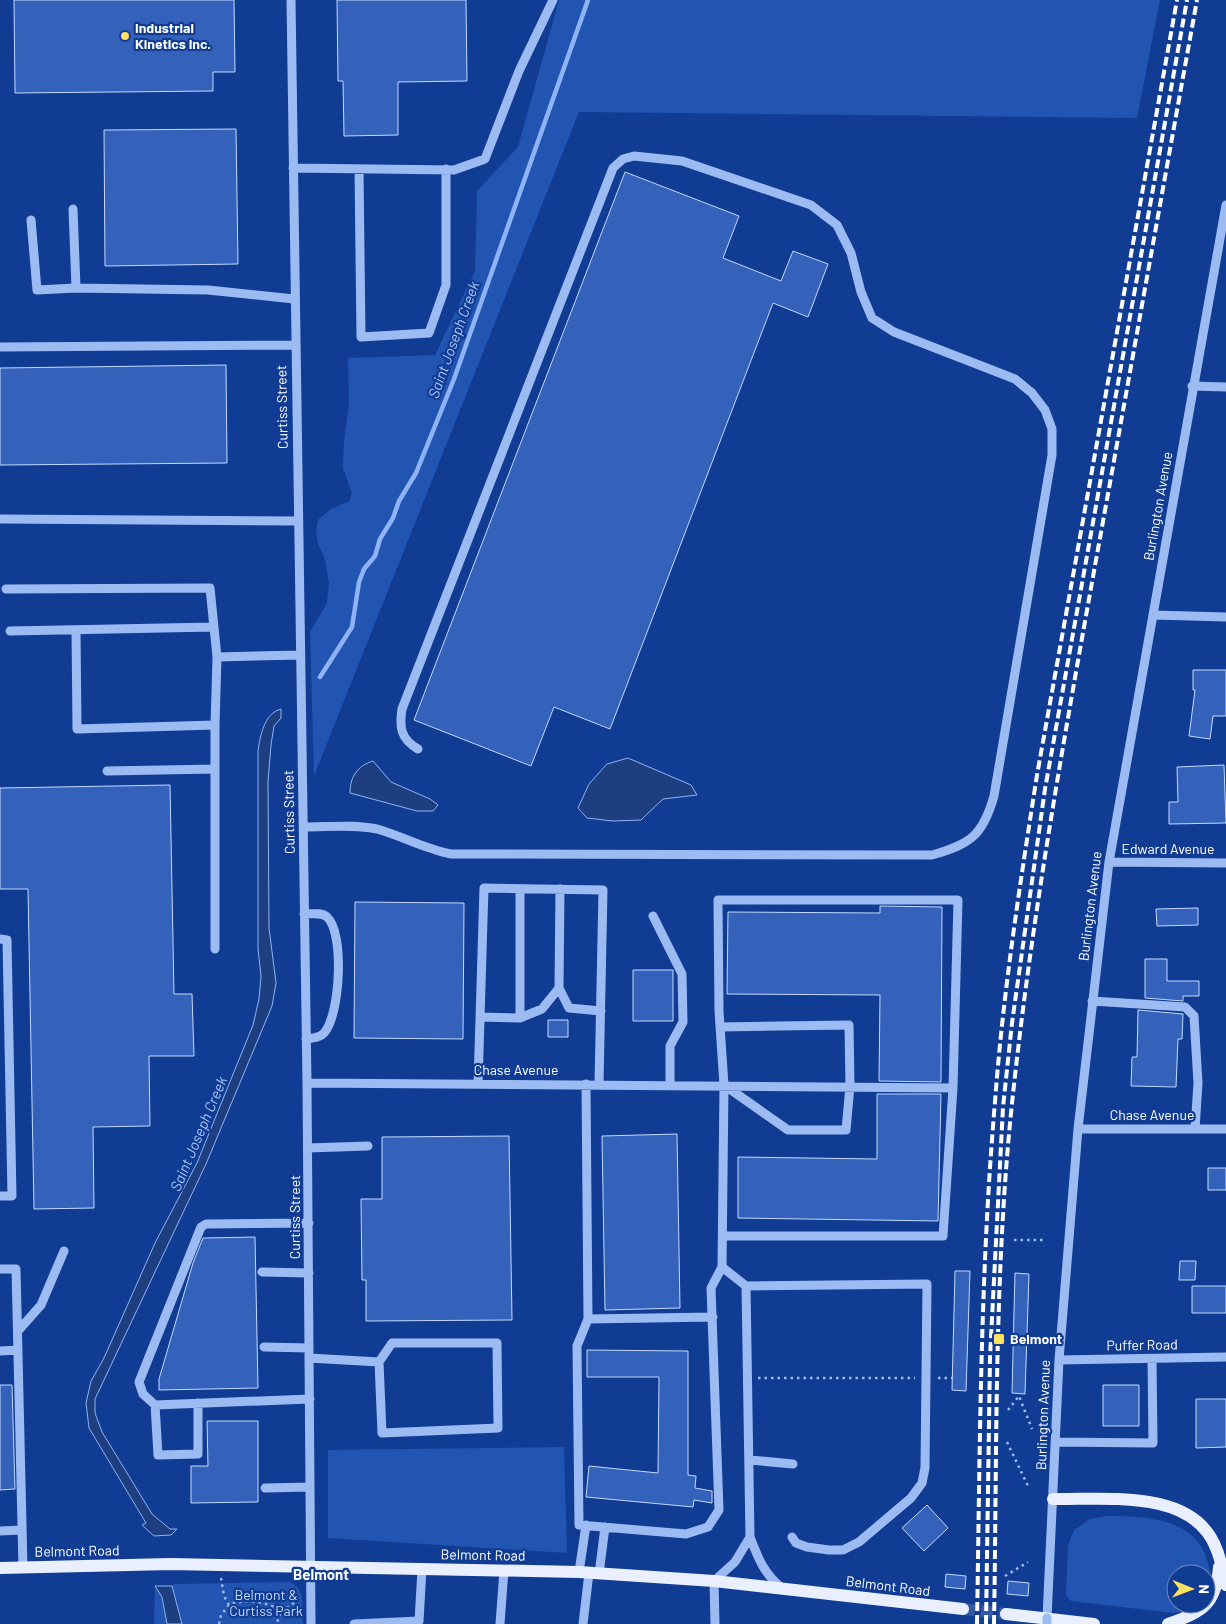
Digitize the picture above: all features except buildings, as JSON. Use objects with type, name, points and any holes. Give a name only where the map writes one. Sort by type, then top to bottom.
[{"type":"main road","points":[[1053,1499],[1151,1502],[1177,1508],[1204,1527],[1216,1547],[1226,1585]]},
{"type":"main road","points":[[1168,1624],[1187,1618],[1208,1604],[1216,1591],[1219,1560]]},
{"type":"main road","name":"Belmont Road","points":[[0,1568],[221,1565],[589,1573],[714,1581],[963,1609]]},
{"type":"main road","points":[[1006,1614],[1094,1624]]},
{"type":"street","name":"Curtiss Street","points":[[291,0],[297,521],[304,827],[309,1223],[311,1624]]},
{"type":"street","points":[[293,168],[454,170],[486,158],[519,71],[553,0]]},
{"type":"street","points":[[304,827],[353,826],[378,830],[435,851],[451,854],[932,855],[954,849],[974,836],[986,821],[994,796],[1052,454],[1052,429],[1045,410],[1032,393],[1014,379],[894,332],[872,318],[861,292],[851,253],[837,225],[811,205],[682,161],[634,156],[623,160],[613,168],[402,709],[399,725],[402,735],[409,744],[418,749]]},
{"type":"street","points":[[359,169],[361,337],[429,333],[446,285],[446,169]]},
{"type":"street","name":"Burlington Avenue","points":[[1047,1621],[1059,1360],[1078,1129],[1109,862],[1192,386],[1226,205]]},
{"type":"street","points":[[73,209],[76,288]]},
{"type":"street","points":[[31,220],[37,290],[76,288],[208,290],[294,298]]},
{"type":"street","points":[[0,347],[295,345]]},
{"type":"street","points":[[1192,386],[1226,387]]},
{"type":"street","points":[[0,519],[297,521]]},
{"type":"street","points":[[6,589],[210,588],[217,657],[215,725],[215,949]]},
{"type":"street","points":[[1153,615],[1226,617]]},
{"type":"street","points":[[10,631],[214,627]]},
{"type":"street","points":[[76,630],[77,729],[215,725]]},
{"type":"street","points":[[217,657],[300,656]]},
{"type":"street","points":[[107,771],[215,769]]},
{"type":"street","name":"Edward Avenue","points":[[1109,862],[1226,863]]},
{"type":"street","points":[[478,1084],[484,888],[604,890],[599,1084]]},
{"type":"street","points":[[520,889],[520,1018]]},
{"type":"street","points":[[560,889],[559,988],[569,1008],[601,1011]]},
{"type":"street","points":[[586,1084],[588,1319],[577,1346],[579,1525],[686,1534],[708,1527],[719,1510],[711,1288],[722,1267],[723,1236],[724,1085],[720,1027],[718,900],[958,900],[953,1088],[943,1236],[723,1236]]},
{"type":"street","points":[[304,914],[323,914],[328,917],[332,924],[337,947],[339,968],[336,1005],[328,1028],[321,1036],[306,1039]]},
{"type":"street","points":[[654,916],[682,974],[683,1022],[670,1046],[670,1085]]},
{"type":"street","points":[[0,939],[7,940],[12,1196],[0,1196]]},
{"type":"street","points":[[480,1017],[520,1018],[542,1009],[559,988]]},
{"type":"street","points":[[1092,1001],[1185,1007],[1194,1016],[1198,1083],[1195,1129]]},
{"type":"street","points":[[720,1027],[849,1025],[850,1086],[846,1130],[788,1130],[724,1085]]},
{"type":"street","name":"Chase Avenue","points":[[307,1083],[953,1088]]},
{"type":"street","name":"Chase Avenue","points":[[1078,1129],[1226,1129]]},
{"type":"street","points":[[308,1148],[368,1146]]},
{"type":"street","points":[[198,1403],[198,1454],[158,1455],[155,1405],[143,1394],[139,1382],[201,1227],[206,1224],[309,1223]]},
{"type":"street","points":[[18,1331],[41,1305],[64,1251]]},
{"type":"street","points":[[722,1267],[746,1286],[927,1284],[925,1468],[922,1483],[911,1498],[859,1542],[843,1550],[806,1547],[796,1543],[792,1537]]},
{"type":"street","points":[[0,1269],[16,1269],[23,1568]]},
{"type":"street","points":[[262,1272],[309,1273]]},
{"type":"street","points":[[746,1286],[750,1537],[762,1568],[770,1578],[783,1588]]},
{"type":"street","points":[[588,1319],[713,1317]]},
{"type":"street","points":[[392,1343],[497,1343],[498,1428],[382,1433],[379,1362],[392,1343]]},
{"type":"street","points":[[264,1347],[309,1348]]},
{"type":"street","points":[[0,1351],[18,1350]]},
{"type":"street","name":"Puffer Road","points":[[1059,1360],[1226,1357]]},
{"type":"street","points":[[309,1358],[379,1362]]},
{"type":"street","points":[[1056,1442],[1153,1443],[1152,1359]]},
{"type":"street","points":[[155,1405],[310,1399]]},
{"type":"street","points":[[750,1460],[793,1464]]},
{"type":"street","points":[[265,1488],[310,1487]]},
{"type":"street","points":[[583,1624],[589,1573],[586,1525]]},
{"type":"street","points":[[589,1573],[605,1527]]},
{"type":"street","points":[[0,1531],[22,1530]]},
{"type":"street","points":[[715,1624],[714,1581],[734,1562],[750,1537]]},
{"type":"street","points":[[354,1624],[419,1621],[422,1569]]},
{"type":"street","points":[[500,1624],[504,1570]]},
{"type":"path","points":[[1014,1240],[1045,1240]]},
{"type":"path","points":[[748,1378],[952,1378]]},
{"type":"path","points":[[1008,1410],[1019,1396],[1032,1429]]},
{"type":"path","points":[[1007,1442],[1030,1488]]},
{"type":"path","points":[[1005,1576],[1028,1562]]},
{"type":"path","points":[[221,1565],[222,1588],[229,1605]]},
{"type":"path","points":[[276,1624],[281,1612],[292,1606],[299,1593]]},
{"type":"path","points":[[219,1624],[221,1615],[229,1605],[258,1602],[273,1606],[281,1612]]},
{"type":"green space","points":[[559,0],[1160,0],[1137,118],[579,112],[314,776],[310,632],[327,603],[329,583],[325,559],[318,544],[316,530],[318,520],[331,509],[349,501],[352,493],[343,468],[344,440],[349,405],[348,358],[435,355],[475,271],[477,191],[518,147]]},
{"type":"green space","points":[[564,1447],[567,1553],[328,1538],[328,1450]]},
{"type":"green space","points":[[1107,1516],[1139,1517],[1170,1523],[1184,1530],[1195,1539],[1204,1551],[1208,1564],[1166,1564],[1166,1612],[1071,1601],[1066,1595],[1068,1545],[1074,1530],[1090,1519]]},
{"type":"green space","name":"Belmont & Curtiss Park","points":[[289,1582],[301,1594],[303,1624],[182,1624],[172,1586],[174,1584]]},
{"type":"green space","points":[[155,1586],[162,1597],[167,1624],[154,1624]]},
{"type":"shaded area","points":[[281,709],[281,718],[274,726],[268,781],[269,928],[276,983],[272,1006],[206,1164],[95,1399],[95,1413],[102,1432],[152,1514],[170,1529],[177,1529],[171,1535],[154,1536],[142,1525],[146,1523],[89,1428],[86,1403],[91,1381],[104,1358],[155,1243],[197,1163],[253,1025],[259,999],[261,976],[258,949],[258,751],[267,720],[275,711]]},
{"type":"shaded area","points":[[628,758],[691,785],[697,795],[663,799],[641,820],[613,821],[587,818],[578,808],[589,784],[607,764]]},
{"type":"shaded area","points":[[373,761],[391,782],[430,799],[438,805],[433,811],[417,811],[350,793],[353,777],[359,769]]},
{"type":"shaded area","points":[[155,1586],[172,1586],[182,1624],[167,1624],[162,1597]]},
{"type":"waterway","name":"Saint Joseph Creek","points":[[320,677],[352,627],[359,582],[364,569],[375,556],[380,539],[393,518],[399,501],[416,473],[454,379],[588,0]]},
{"type":"tunnel","points":[[963,1609],[1006,1614]]},
{"type":"railway","points":[[977,1624],[986,1232],[998,1061],[1007,979],[1037,775],[1177,0]]},
{"type":"railway","points":[[986,1624],[990,1357],[1003,1107],[1012,1023],[1045,789],[1187,0]]},
{"type":"railway","points":[[994,1624],[999,1305],[1006,1177],[1019,1043],[1060,767],[1197,0]]},
{"type":"place","name":"Industrial Kinetics Inc.","points":[[125,36]]},
{"type":"place","name":"Belmont","points":[[999,1339]]},
{"type":"district","name":"Belmont","points":[[321,1575]]}]
